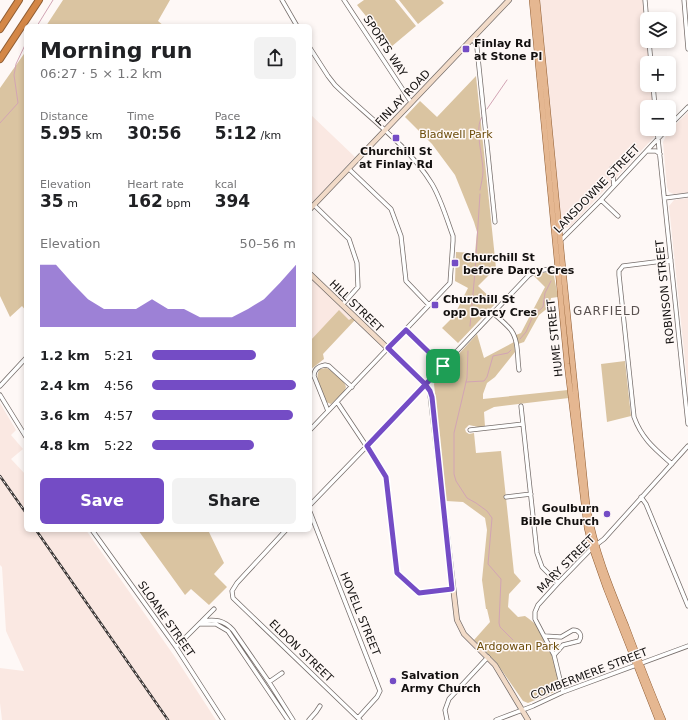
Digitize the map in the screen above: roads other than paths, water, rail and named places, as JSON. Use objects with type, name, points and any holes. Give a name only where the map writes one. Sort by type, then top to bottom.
[{"type":"highway","points":[[0,29],[19,0]]},
{"type":"highway","points":[[0,58],[39,0]]},
{"type":"main road","name":"HUME STREET","points":[[537,0],[558,268],[584,506],[594,547],[639,665]]},
{"type":"main road","name":"HUME STREET","points":[[533,3],[557,241],[594,547]]},
{"type":"main road","points":[[639,665],[658,720]]},
{"type":"main road","points":[[639,665],[663,720]]},
{"type":"street","points":[[282,0],[296,24]]},
{"type":"street","name":"SPORTS WAY","points":[[344,0],[411,102]]},
{"type":"street","name":"FINLAY ROAD","points":[[312,207],[509,0]]},
{"type":"street","points":[[529,0],[533,3]]},
{"type":"street","points":[[645,0],[646,12]]},
{"type":"street","points":[[684,0],[686,8],[688,49]]},
{"type":"street","points":[[472,39],[477,48],[495,222]]},
{"type":"street","points":[[312,51],[335,85],[414,159],[432,183],[453,236],[451,281],[312,428]]},
{"type":"street","points":[[676,119],[688,107]]},
{"type":"street","name":"LANSDOWNE STREET","points":[[557,241],[601,200],[658,138]]},
{"type":"street","name":"ROBINSON STREET","points":[[658,138],[688,424]]},
{"type":"street","points":[[646,152],[653,150],[658,152],[660,153],[661,159]]},
{"type":"street","points":[[612,168],[614,186]]},
{"type":"street","points":[[349,169],[391,209],[401,236],[406,282],[429,305]]},
{"type":"street","points":[[665,198],[688,195]]},
{"type":"street","points":[[601,200],[618,216]]},
{"type":"street","points":[[312,207],[347,237],[355,257],[358,288],[342,305]]},
{"type":"street","points":[[671,260],[624,266],[619,271],[619,275],[634,417],[640,431],[648,442],[672,464]]},
{"type":"street","points":[[312,503],[533,272],[558,268]]},
{"type":"street","name":"HILL STREET","points":[[312,276],[425,384]]},
{"type":"street","points":[[493,313],[514,334],[519,370]]},
{"type":"street","points":[[406,330],[443,366]]},
{"type":"street","points":[[0,386],[24,360]]},
{"type":"street","points":[[328,411],[314,376],[314,372],[317,368],[325,365],[329,366],[352,387]]},
{"type":"street","points":[[425,384],[432,397],[455,613],[461,629],[467,637],[488,657],[498,670],[528,720]]},
{"type":"street","points":[[0,395],[24,434]]},
{"type":"street","points":[[337,402],[386,477],[397,573],[419,593],[452,589]]},
{"type":"street","points":[[521,406],[537,553],[542,567],[558,583]]},
{"type":"street","points":[[470,430],[523,424]]},
{"type":"street","name":"MARY STREET","points":[[545,636],[535,619],[534,612],[538,605],[594,547],[604,539],[688,446]]},
{"type":"street","points":[[506,497],[531,494]]},
{"type":"street","points":[[641,497],[646,504],[688,606]]},
{"type":"street","name":"HOVELL STREET","points":[[312,517],[380,691],[359,719]]},
{"type":"street","name":"SLOANE STREET","points":[[93,532],[176,648],[223,720]]},
{"type":"street","name":"ELDON STREET","points":[[284,532],[237,583],[233,588],[232,594],[236,601],[359,719]]},
{"type":"street","points":[[176,648],[214,609]]},
{"type":"street","points":[[200,623],[217,620],[230,627],[269,682],[293,720]]},
{"type":"street","points":[[200,623],[216,624],[228,631],[266,685],[288,720]]},
{"type":"street","points":[[554,655],[563,645],[579,641],[580,633],[573,630],[561,637],[545,636],[554,655],[563,692]]},
{"type":"street","name":"COMBERMERE STREET","points":[[496,720],[563,692],[688,646]]},
{"type":"street","points":[[447,720],[445,710],[448,699],[488,657]]},
{"type":"street","points":[[269,682],[282,673]]},
{"type":"street","points":[[309,720],[320,706]]},
{"type":"waterway","points":[[38,24],[53,0]]},
{"type":"waterway","points":[[0,123],[18,103],[14,75],[16,64],[24,47]]},
{"type":"waterway","points":[[487,109],[507,80]]},
{"type":"waterway","points":[[480,190],[483,165],[479,128],[482,117]]},
{"type":"waterway","points":[[470,326],[480,194]]},
{"type":"waterway","points":[[520,339],[526,332],[533,316],[543,307],[545,293],[551,281]]},
{"type":"waterway","points":[[466,382],[484,381],[487,377],[493,356],[508,353],[511,350]]},
{"type":"waterway","points":[[468,351],[467,378],[454,433],[454,474],[456,481],[467,498],[487,511],[492,518],[488,564],[501,579],[500,627],[513,640]]},
{"type":"railway","points":[[0,476],[24,510]]},
{"type":"railway","points":[[37,532],[168,720]]},
{"type":"place","name":"Finlay Rd at Stone Pl","points":[[466,49]]},
{"type":"place","name":"Churchill St at Finlay Rd","points":[[396,138]]},
{"type":"place","name":"Churchill St before Darcy Cres","points":[[455,263]]},
{"type":"place","name":"Churchill St opp Darcy Cres","points":[[435,305]]},
{"type":"place","name":"Goulburn Bible Church","points":[[607,514]]},
{"type":"place","name":"Salvation Army Church","points":[[393,681]]},
{"type":"district","name":"GARFIELD","points":[[607,311]]},
{"type":"park label","name":"Bladwell Park","points":[[456,134]]},
{"type":"park label","name":"Ardgowan Park","points":[[518,646]]}]
